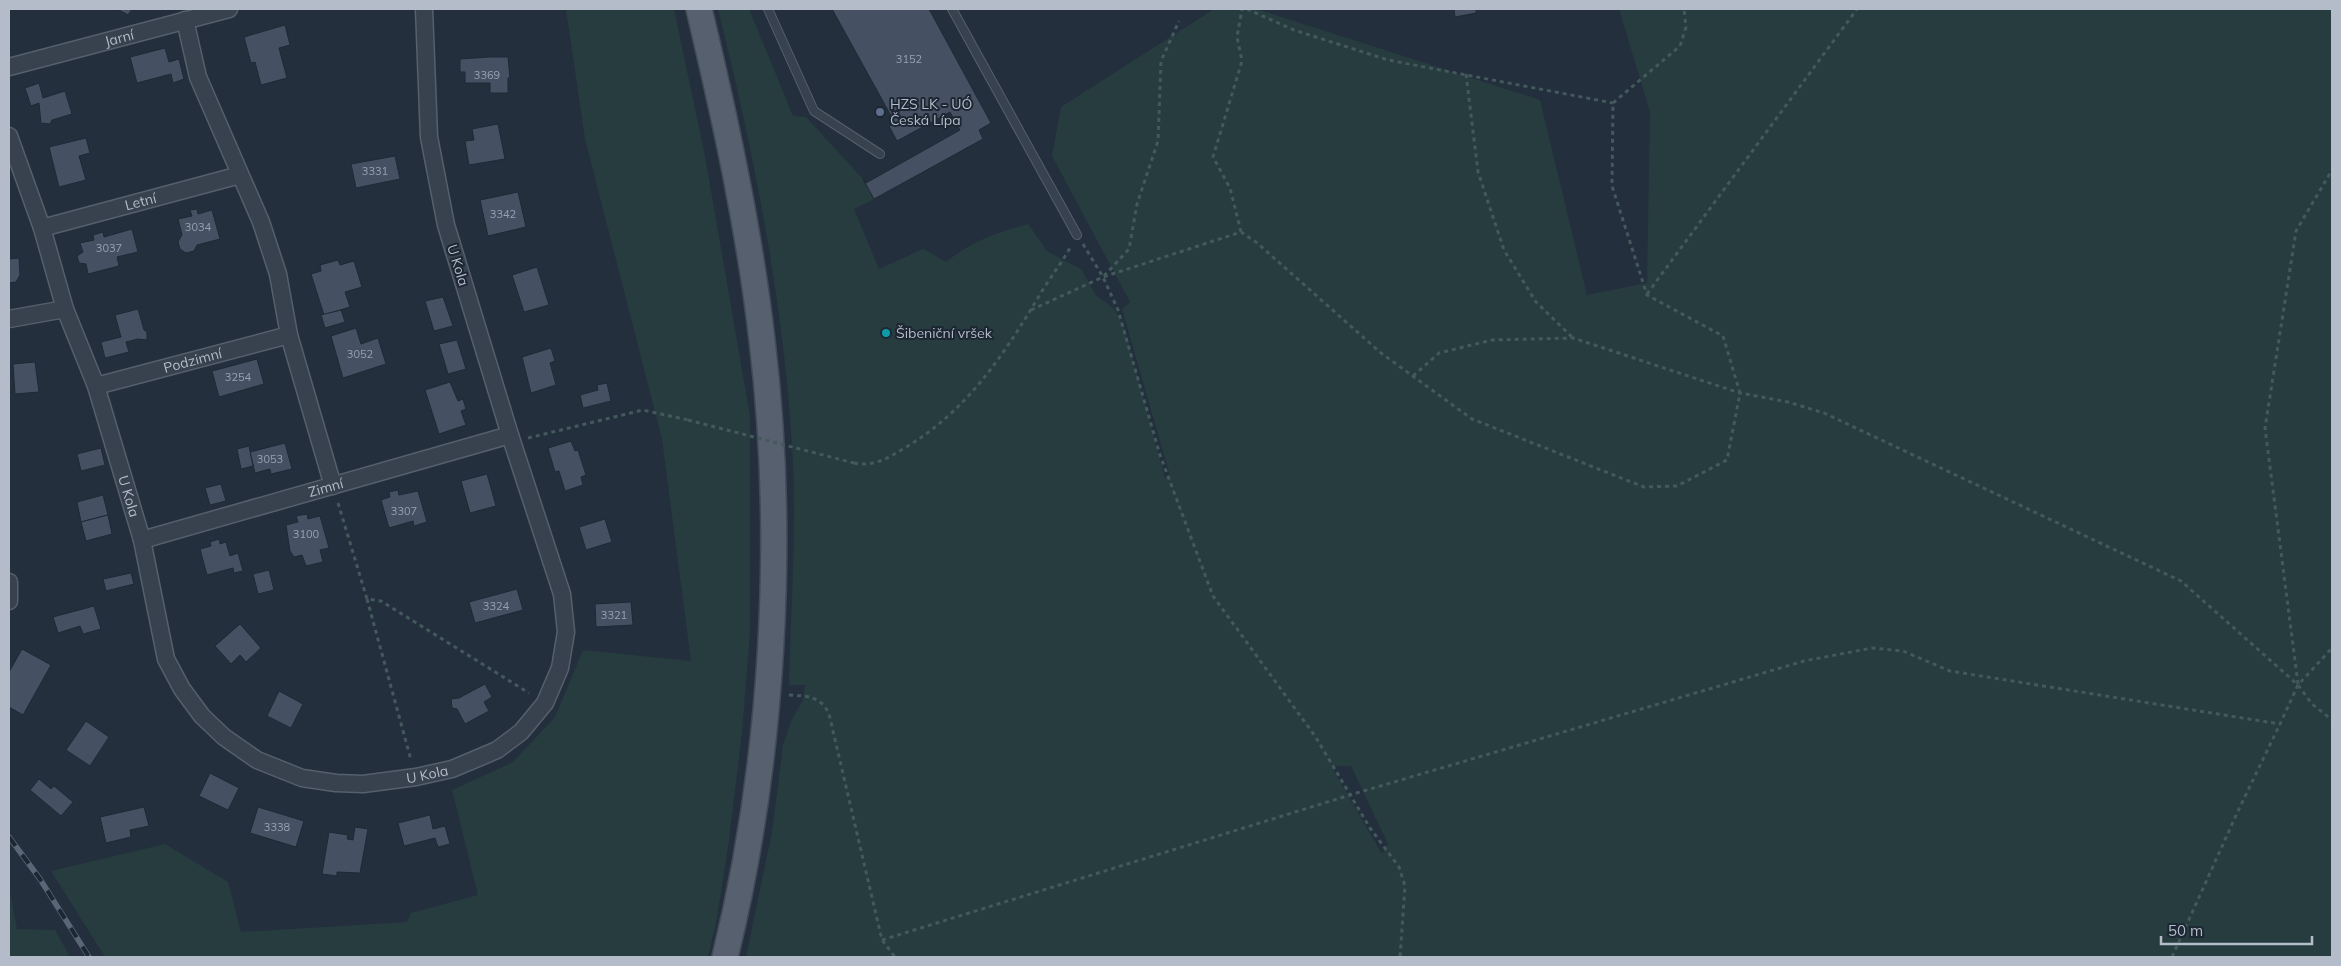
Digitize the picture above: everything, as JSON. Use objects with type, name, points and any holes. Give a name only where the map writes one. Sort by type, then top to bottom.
[{"type":"main road","points":[[699,9],[745,218],[763,341],[770,428],[773,538],[766,694],[752,816],[739,893],[725,957]]},
{"type":"street","name":"Jarní","points":[[9,67],[229,9]]},
{"type":"street","name":"U Kola","points":[[9,136],[42,228],[65,309],[96,386],[142,540],[166,659],[182,689],[202,716],[224,737],[258,760],[302,778],[336,784],[364,784],[416,777],[460,766],[497,750],[521,732],[545,703],[560,668],[566,632],[562,594],[510,435],[446,225],[429,137],[424,9]]},
{"type":"street","points":[[185,20],[198,78],[261,222],[278,274],[289,335],[333,486]]},
{"type":"street","name":"Letní","points":[[42,228],[240,175]]},
{"type":"street","points":[[9,319],[65,309]]},
{"type":"street","name":"Podzimní","points":[[96,386],[289,335]]},
{"type":"street","name":"Zimní","points":[[142,540],[510,435]]},
{"type":"street","points":[[9,582],[9,601]]},
{"type":"lane","points":[[768,9],[814,111],[880,154]]},
{"type":"lane","points":[[952,9],[1077,235]]},
{"type":"path","points":[[1242,9],[1237,37],[1242,61],[1214,157],[1230,188],[1241,232],[1256,242],[1381,353],[1472,419],[1644,487],[1677,486],[1727,460],[1740,393],[1723,336],[1647,295],[1612,186],[1614,103],[1680,46],[1686,27],[1684,9]]},
{"type":"path","points":[[1247,9],[1294,30],[1388,60],[1614,103]]},
{"type":"path","points":[[1647,295],[1857,9]]},
{"type":"path","points":[[1103,276],[1129,249],[1137,204],[1158,141],[1161,61],[1179,21]]},
{"type":"path","points":[[1466,74],[1478,172],[1504,250],[1536,302],[1573,338]]},
{"type":"path","points":[[2298,685],[2265,428],[2296,230],[2332,170]]},
{"type":"path","points":[[1031,310],[1103,276],[1241,232]]},
{"type":"path","points":[[510,435],[520,440],[643,410],[854,463],[871,464],[890,456],[927,434],[950,416],[974,392],[993,369],[1077,235],[1103,276],[1118,310],[1160,455],[1213,596],[1315,736],[1370,828],[1403,875],[1406,886],[1400,957]]},
{"type":"path","points":[[1413,376],[1439,353],[1492,340],[1573,338],[1740,393],[1788,402],[1824,413],[2181,581],[2298,685],[2312,704],[2332,720]]},
{"type":"path","points":[[333,486],[367,599],[416,777]]},
{"type":"path","points":[[367,599],[380,601],[545,703]]},
{"type":"path","points":[[882,940],[1350,795],[1804,661],[1872,648],[1903,651],[1950,671],[2280,724]]},
{"type":"path","points":[[2172,957],[2298,685],[2332,648]]},
{"type":"path","points":[[766,694],[808,696],[821,701],[826,707],[882,940],[895,957]]},
{"type":"green space","points":[[566,9],[674,9],[705,156],[750,416],[750,632],[742,732],[729,840],[717,918],[708,957],[105,957],[51,871],[165,844],[228,882],[241,932],[407,922],[411,913],[478,895],[452,790],[513,762],[555,717],[583,650],[691,661],[662,439],[585,139]]},
{"type":"green space","points":[[718,9],[749,9],[793,116],[806,117],[863,179],[874,199],[854,209],[879,269],[923,249],[946,262],[965,248],[1005,231],[1028,224],[1048,252],[1081,269],[1096,295],[1114,309],[1124,326],[1165,478],[1170,476],[1122,309],[1130,302],[1052,156],[1061,107],[1214,9],[1257,9],[1540,100],[1587,295],[1647,283],[1650,112],[1619,9],[2332,9],[2332,957],[746,957],[772,832],[783,745],[792,719],[803,700],[805,685],[789,685],[794,490],[789,405],[783,347],[776,290],[756,177]],"holes":[[[1331,766],[1351,766],[1388,844],[1382,854]]]},
{"type":"green space","points":[[9,887],[17,929],[55,930],[70,957],[9,957]]},
{"type":"building","points":[[117,9],[132,9],[128,15]]},
{"type":"building","points":[[832,9],[929,9],[991,123],[979,130],[983,139],[874,199],[863,179],[866,183],[960,130],[950,112],[897,141],[889,126],[895,123]]},
{"type":"building","points":[[1454,9],[1476,9],[1476,13],[1455,17]]},
{"type":"building","points":[[285,25],[290,45],[279,48],[287,78],[261,85],[255,62],[251,63],[244,37]]},
{"type":"building","points":[[165,48],[169,62],[179,59],[184,79],[173,83],[171,74],[137,83],[130,57]]},
{"type":"building","points":[[508,57],[510,78],[508,78],[508,93],[490,93],[490,83],[465,83],[465,72],[460,72],[460,59]]},
{"type":"building","points":[[39,83],[43,98],[65,91],[72,114],[52,120],[50,124],[41,123],[39,103],[31,106],[25,88]]},
{"type":"building","points":[[498,124],[505,159],[469,165],[465,141],[474,140],[472,129]]},
{"type":"building","points":[[86,138],[90,153],[79,156],[86,180],[59,187],[49,147]]},
{"type":"building","points":[[395,156],[400,179],[356,188],[351,164]]},
{"type":"building","points":[[518,192],[526,227],[488,236],[480,200]]},
{"type":"building","points":[[197,209],[198,214],[212,210],[220,239],[197,245],[194,251],[186,253],[180,249],[178,242],[182,235],[178,219],[192,216],[190,210]]},
{"type":"building","points":[[132,229],[138,252],[117,257],[119,266],[88,274],[86,264],[79,263],[77,256],[83,252],[80,243],[94,240],[93,235],[103,232],[104,237]]},
{"type":"building","points":[[19,258],[20,275],[16,282],[9,283],[9,259]]},
{"type":"building","points":[[338,260],[340,265],[354,261],[362,287],[345,292],[350,307],[324,315],[311,274],[321,271],[320,265]]},
{"type":"building","points":[[537,267],[549,305],[524,312],[512,275]]},
{"type":"building","points":[[443,297],[453,326],[434,331],[425,301]]},
{"type":"building","points":[[138,309],[144,330],[147,332],[147,340],[138,339],[126,342],[129,352],[105,358],[101,342],[121,337],[115,315]]},
{"type":"building","points":[[341,310],[345,322],[325,328],[321,315]]},
{"type":"building","points":[[356,328],[361,344],[378,338],[386,364],[343,378],[331,336]]},
{"type":"building","points":[[457,340],[466,369],[448,374],[439,344]]},
{"type":"building","points":[[551,348],[555,361],[550,363],[556,385],[531,393],[522,357]]},
{"type":"building","points":[[257,359],[264,384],[219,397],[212,371]]},
{"type":"building","points":[[35,362],[39,392],[15,394],[13,364]]},
{"type":"building","points":[[450,382],[458,401],[463,399],[466,409],[461,411],[466,425],[439,434],[425,390]]},
{"type":"building","points":[[607,383],[611,401],[583,408],[580,395],[598,390],[597,385]]},
{"type":"building","points":[[571,441],[575,451],[578,450],[586,475],[581,477],[583,485],[565,491],[559,471],[555,472],[548,448]]},
{"type":"building","points":[[285,443],[292,469],[271,474],[270,469],[255,473],[250,452]]},
{"type":"building","points":[[249,446],[253,466],[241,469],[237,449]]},
{"type":"building","points":[[101,448],[105,465],[81,471],[77,454]]},
{"type":"building","points":[[487,474],[496,506],[470,513],[461,481]]},
{"type":"building","points":[[221,484],[226,501],[210,505],[205,488]]},
{"type":"building","points":[[398,490],[399,495],[418,491],[427,522],[414,526],[413,521],[389,528],[381,500],[390,497],[389,492]]},
{"type":"building","points":[[103,495],[108,515],[81,522],[77,502]]},
{"type":"building","points":[[307,514],[308,519],[320,516],[329,548],[320,550],[323,562],[306,566],[302,555],[294,557],[290,551],[286,525],[298,522],[296,516]]},
{"type":"building","points":[[108,515],[112,534],[86,541],[81,522]]},
{"type":"building","points":[[605,519],[612,542],[586,550],[579,527]]},
{"type":"building","points":[[219,539],[220,544],[226,542],[230,556],[238,553],[243,571],[234,573],[233,568],[207,575],[200,549],[211,546],[210,542]]},
{"type":"building","points":[[269,570],[274,590],[258,594],[253,574]]},
{"type":"building","points":[[131,573],[134,584],[106,591],[103,579]]},
{"type":"building","points":[[517,589],[523,610],[475,623],[469,602]]},
{"type":"building","points":[[631,602],[633,625],[596,627],[595,604]]},
{"type":"building","points":[[94,606],[101,629],[83,634],[80,626],[58,633],[53,617]]},
{"type":"building","points":[[240,624],[261,648],[246,662],[240,655],[231,664],[215,646]]},
{"type":"building","points":[[22,649],[51,665],[23,715],[9,707],[9,672]]},
{"type":"building","points":[[485,684],[492,697],[484,702],[489,711],[465,724],[457,709],[452,708],[451,699],[459,698]]},
{"type":"building","points":[[279,691],[303,704],[291,728],[267,716]]},
{"type":"building","points":[[86,721],[109,737],[90,766],[66,750]]},
{"type":"building","points":[[210,773],[239,788],[228,810],[199,796]]},
{"type":"building","points":[[39,779],[51,789],[54,786],[73,802],[61,816],[30,790]]},
{"type":"building","points":[[144,807],[149,826],[130,830],[131,837],[106,843],[100,817]]},
{"type":"building","points":[[258,807],[304,821],[296,847],[250,833]]},
{"type":"building","points":[[430,815],[433,829],[445,826],[450,844],[438,847],[435,838],[404,846],[398,823]]},
{"type":"building","points":[[355,827],[368,829],[360,873],[337,872],[337,876],[322,874],[329,832],[348,835],[347,839],[353,840]]},
{"type":"railway","points":[[9,837],[40,879],[89,957]]},
{"type":"place","name":"HZS LK - UÓ Česká Lípa","points":[[880,112]]},
{"type":"place","name":"Šibeniční vršek","points":[[886,333]]}]
